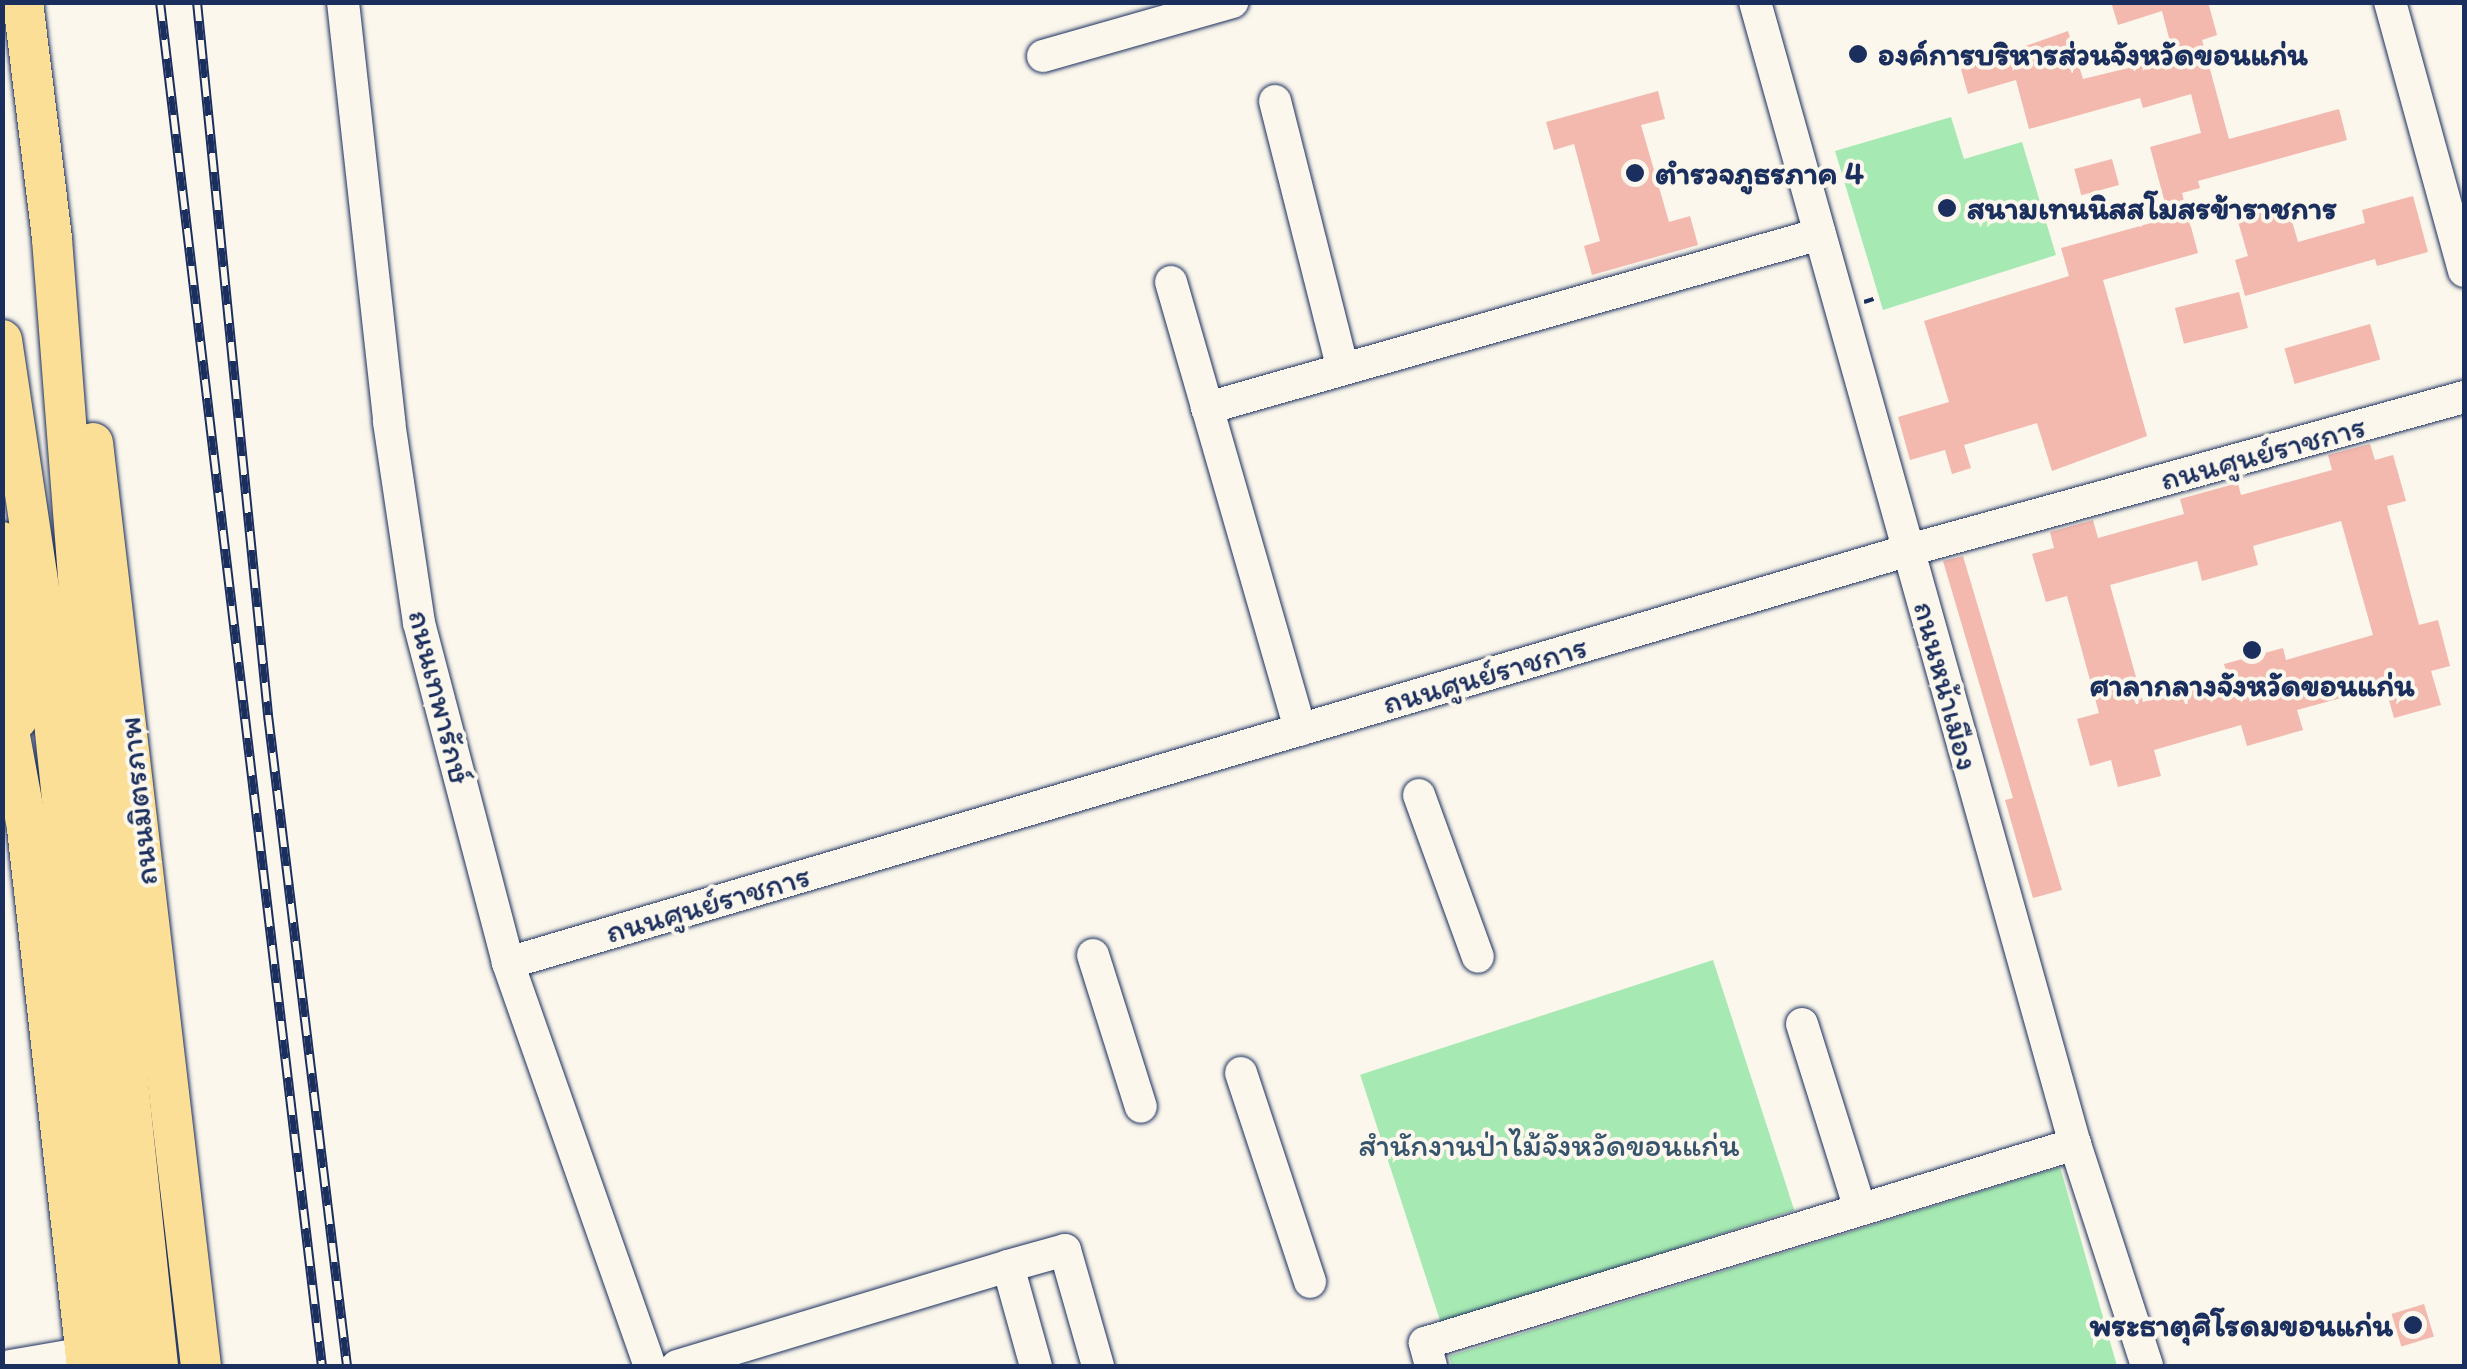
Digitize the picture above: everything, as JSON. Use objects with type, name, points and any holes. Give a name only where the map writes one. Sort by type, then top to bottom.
[{"type":"main road","name":"ถนนมิตรภาพ","points":[[23,2],[52,238],[88,705],[158,1366]]},
{"type":"main road","name":"ถนนมิตรภาพ","points":[[52,238],[92,434],[201,1366]]},
{"type":"main road","points":[[6,359],[42,608],[98,1362]]},
{"type":"main road","points":[[2,542],[22,788],[98,1362]]},
{"type":"main road","points":[[2,693],[22,788]]},
{"type":"street","name":"ถนนเทพารักษ์","points":[[343,2],[389,422],[419,623],[508,963],[650,1366]]},
{"type":"street","points":[[1042,56],[1232,2]]},
{"type":"street","name":"ถนนหน้าเมือง","points":[[1755,2],[2075,1144],[2147,1366]]},
{"type":"street","points":[[2390,2],[2464,271]]},
{"type":"street","points":[[1276,101],[1343,368]]},
{"type":"street","points":[[1208,408],[1820,234]]},
{"type":"street","points":[[1171,282],[1300,730]]},
{"type":"street","name":"ถนนศูนย์ราชการ","points":[[508,963],[1908,550],[2464,397]]},
{"type":"street","points":[[1419,795],[1478,956]]},
{"type":"street","points":[[1093,955],[1141,1108]]},
{"type":"street","points":[[1802,1024],[1860,1209]]},
{"type":"street","points":[[1241,1073],[1310,1282]]},
{"type":"street","points":[[1432,1366],[1425,1343],[2075,1144]]},
{"type":"street","points":[[699,1363],[1064,1250],[1098,1366]]},
{"type":"street","points":[[1008,1266],[1036,1366]]},
{"type":"street","points":[[10,1366],[98,1362]]},
{"type":"green space","name":"สนามเทนนิสสโมสรข้าราชการ","points":[[1951,117],[1964,159],[2022,142],[2056,255],[1883,310],[1835,151]]},
{"type":"green space","name":"สำนักงานป่าไม้จังหวัดขอนแก่น","points":[[1713,960],[1794,1210],[1441,1325],[1360,1075]]},
{"type":"green space","points":[[2060,1167],[2117,1366],[1452,1366],[1449,1356]]},
{"type":"building","points":[[2111,2],[2208,2],[2217,35],[2202,40],[2229,139],[2339,109],[2347,140],[2198,181],[2200,188],[2182,193],[2198,253],[2103,280],[2147,436],[2052,471],[2037,423],[1964,445],[1971,468],[1952,474],[1945,450],[1910,460],[1898,417],[1949,402],[1924,321],[2069,276],[2061,248],[2169,218],[2150,147],[2201,133],[2191,94],[2143,108],[2140,98],[2029,129],[2016,80],[1968,94],[1961,69],[2068,31],[2083,79],[2174,57],[2162,11],[2118,25]]},
{"type":"building","points":[[1658,91],[1665,119],[1641,125],[1669,222],[1690,216],[1698,245],[1592,275],[1584,246],[1600,241],[1574,144],[1554,150],[1546,122]]},
{"type":"building","points":[[2112,159],[2119,185],[2081,195],[2074,169]]},
{"type":"building","points":[[2413,196],[2428,252],[2377,266],[2375,259],[2245,296],[2235,260],[2248,256],[2237,218],[2287,204],[2298,242],[2365,223],[2362,210]]},
{"type":"building","points":[[2239,292],[2248,328],[2184,344],[2175,308]]},
{"type":"building","points":[[2370,324],[2380,360],[2295,384],[2284,349]]},
{"type":"building","points":[[2370,444],[2375,460],[2393,455],[2406,501],[2387,506],[2419,625],[2438,620],[2450,666],[2431,671],[2441,705],[2394,718],[2385,686],[2297,710],[2303,730],[2247,746],[2241,725],[2154,750],[2161,776],[2118,787],[2111,760],[2090,766],[2077,719],[2099,713],[2067,596],[2046,602],[2032,554],[2054,548],[2050,532],[2093,520],[2098,538],[2184,514],[2180,499],[2238,483],[2241,495],[2332,470],[2328,455]],"holes":[[[2341,521],[2373,635],[2286,660],[2283,648],[2224,664],[2228,678],[2143,702],[2110,585],[2197,561],[2202,581],[2258,565],[2253,546]]]},
{"type":"building","points":[[1963,556],[2062,890],[2033,898],[2005,800],[2013,798],[1943,561]]},
{"type":"building","name":"พระธาตุศิโรดมขอนแก่น","points":[[2424,1304],[2434,1337],[2401,1346],[2391,1314]]},
{"type":"railway","points":[[160,2],[322,1366]]},
{"type":"railway","points":[[197,2],[268,715],[347,1366]]},
{"type":"place","name":"องค์การบริหารส่วนจังหวัดขอนแก่น","points":[[1858,54]]},
{"type":"place","name":"ตำรวจภูธรภาค 4","points":[[1635,173]]},
{"type":"place","name":"สนามเทนนิสสโมสรข้าราชการ","points":[[1947,208]]},
{"type":"place","name":"ศาลากลางจังหวัดขอนแก่น","points":[[2252,650]]},
{"type":"place","name":"พระธาตุศิโรดมขอนแก่น","points":[[2413,1325]]}]
